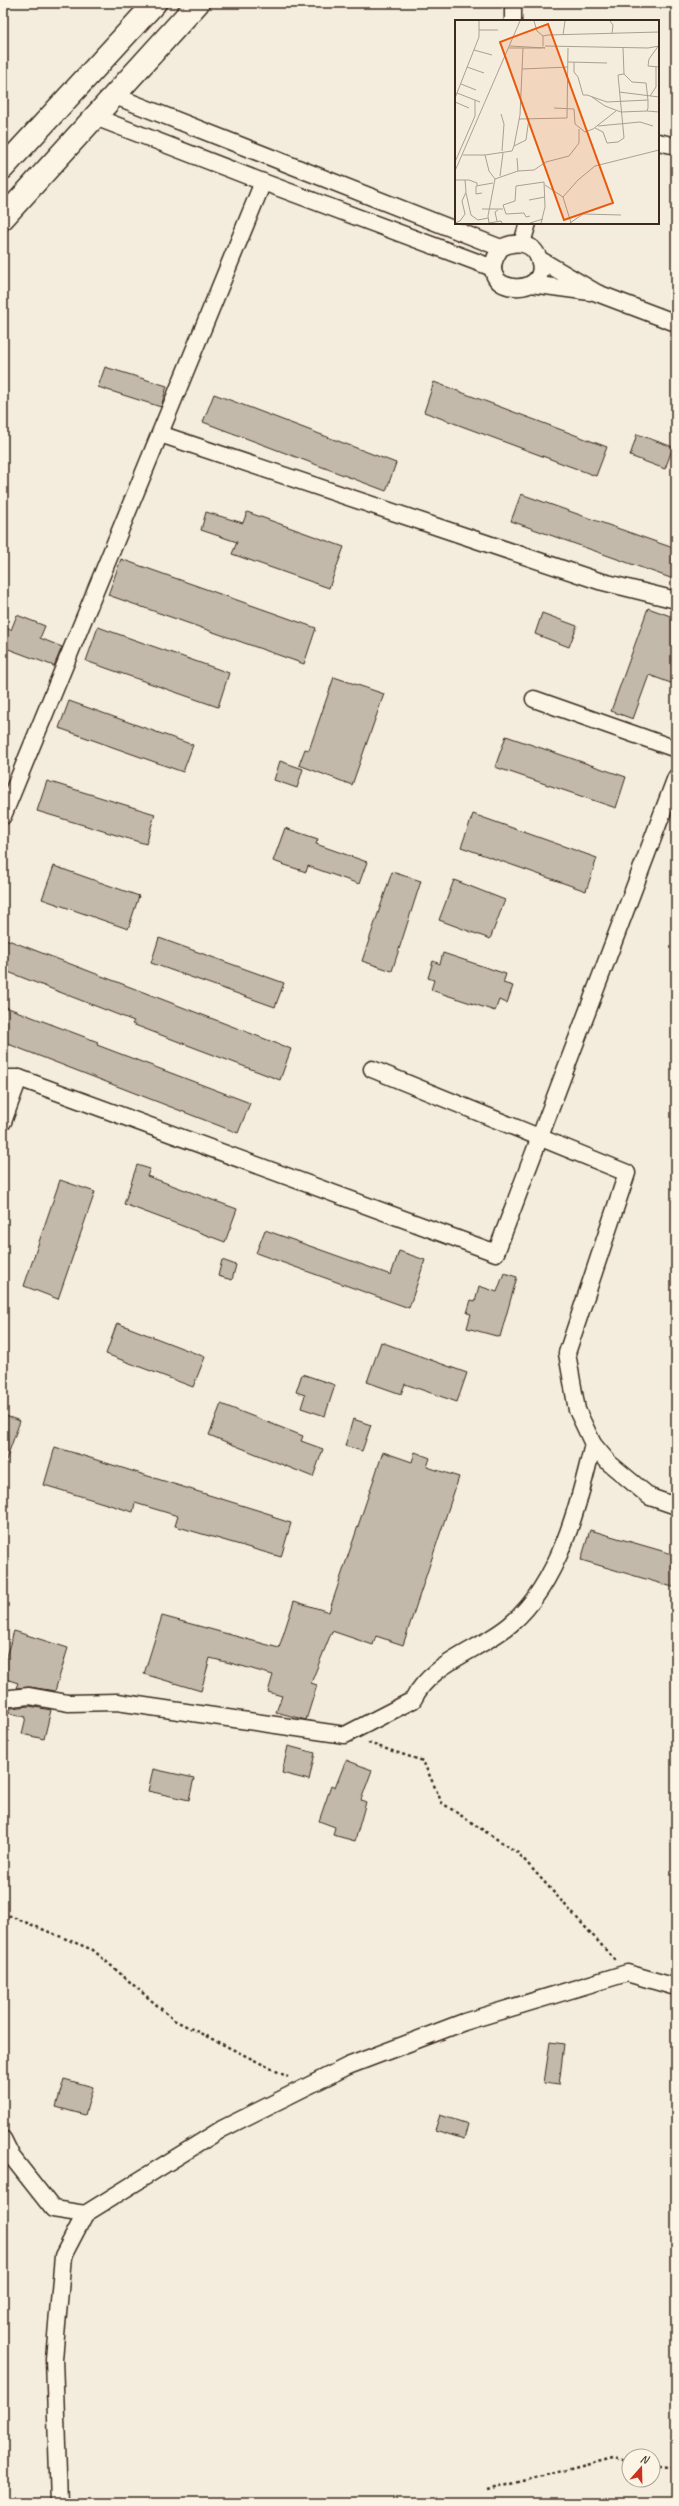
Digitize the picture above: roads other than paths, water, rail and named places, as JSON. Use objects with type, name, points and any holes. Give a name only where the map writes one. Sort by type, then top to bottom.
[{"type":"highway","points":[[3,168],[155,3]]},
{"type":"highway","points":[[3,218],[198,3]]},
{"type":"street","points":[[513,3],[513,20]]},
{"type":"street","points":[[115,96],[501,248]]},
{"type":"street","points":[[96,116],[262,182],[493,268]]},
{"type":"street","points":[[659,142],[676,146]]},
{"type":"street","points":[[3,816],[262,182]]},
{"type":"street","points":[[522,243],[528,224]]},
{"type":"street","points":[[597,293],[531,284],[519,289],[507,287],[498,279],[493,268],[495,257],[501,248],[511,243],[522,243],[532,249],[539,259],[597,293],[676,323]]},
{"type":"street","points":[[531,284],[539,270],[539,259]]},
{"type":"street","points":[[160,434],[599,581],[676,600]]},
{"type":"street","points":[[534,699],[676,749]]},
{"type":"street","points":[[3,1078],[19,1078],[496,1253],[676,777]]},
{"type":"street","points":[[372,1069],[627,1173],[567,1353],[577,1410],[593,1444],[609,1463],[650,1497],[676,1506]]},
{"type":"street","points":[[3,1122],[19,1078]]},
{"type":"street","points":[[3,1699],[29,1696],[68,1703],[117,1702],[345,1735],[414,1700],[420,1688],[438,1670],[492,1638],[511,1624],[525,1610],[548,1578],[562,1550],[593,1444]]},
{"type":"street","points":[[59,2503],[54,2359],[63,2256],[85,2214],[222,2129],[348,2066],[464,2022],[627,1973],[676,1987]]},
{"type":"street","points":[[3,2139],[12,2157],[53,2208],[85,2214]]}]
